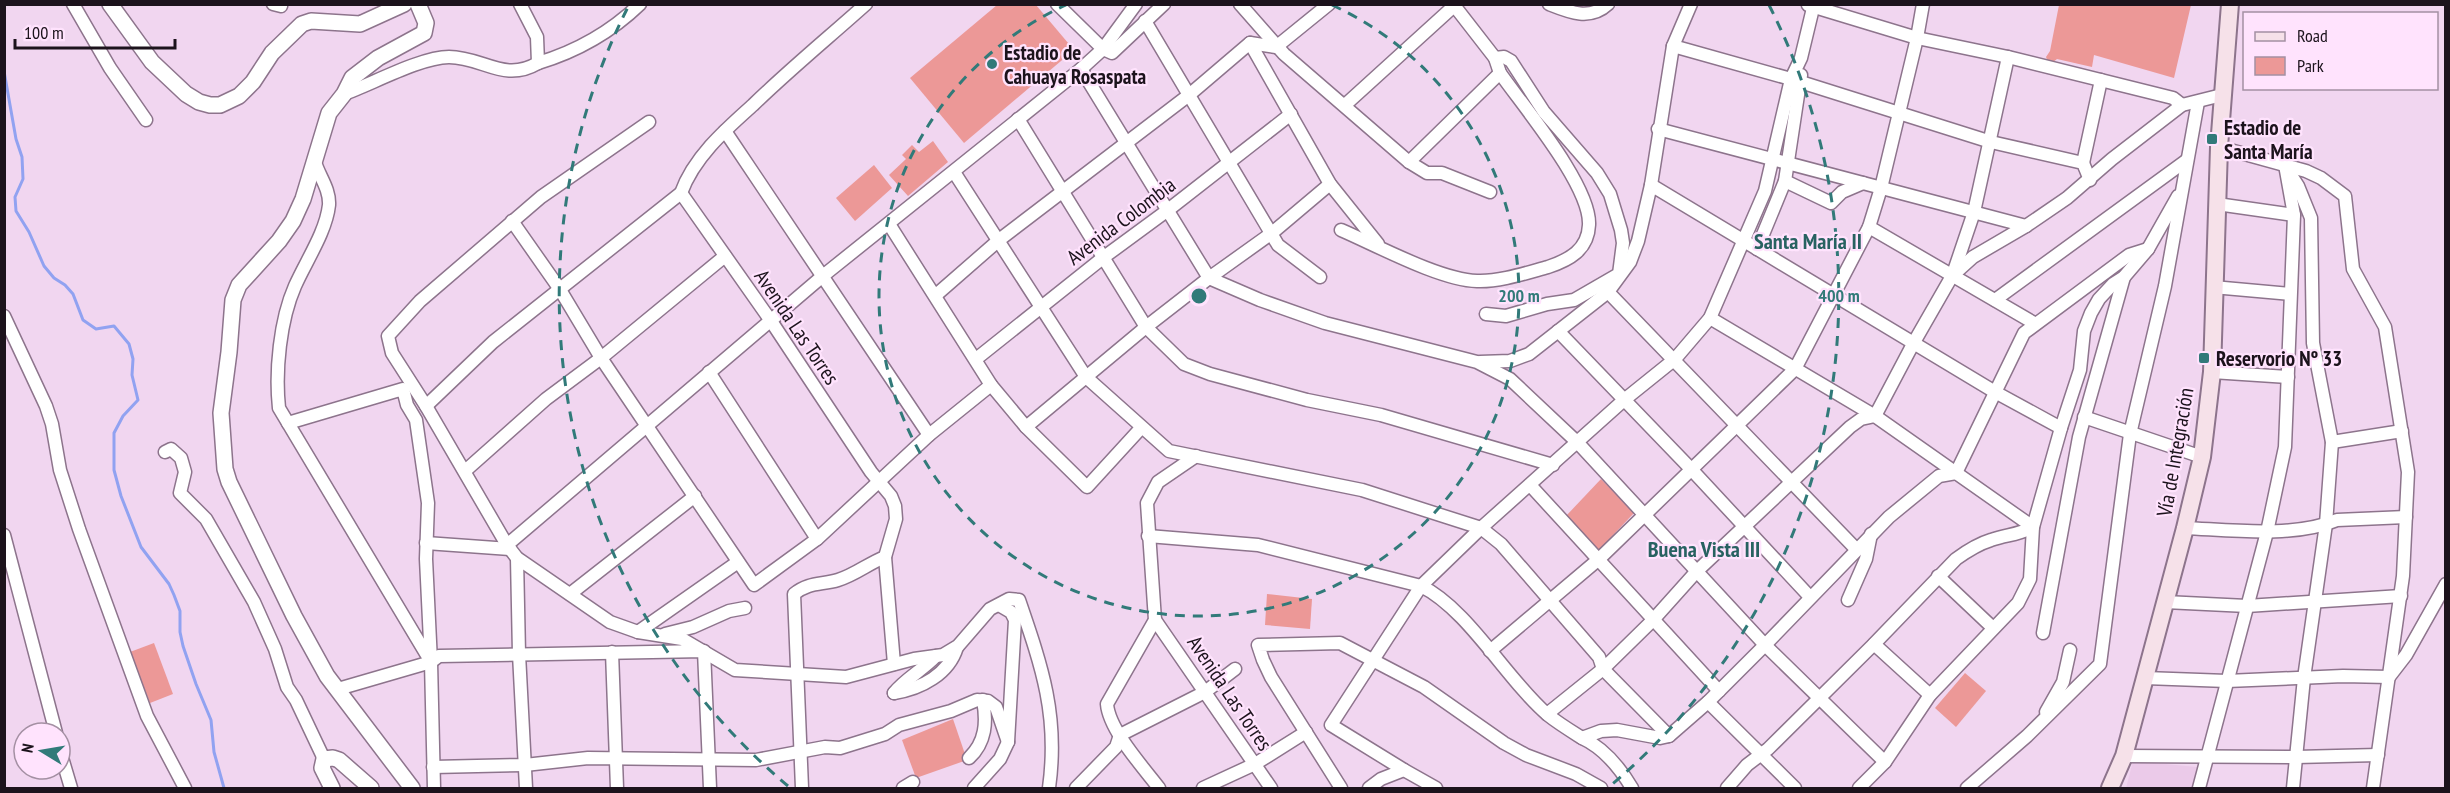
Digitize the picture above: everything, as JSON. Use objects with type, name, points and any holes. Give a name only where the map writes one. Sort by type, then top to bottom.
[{"type":"main road","name":"Vía de Integración","points":[[2110,789],[2124,756],[2202,457],[2211,372],[2219,147],[2230,4]]},
{"type":"street","points":[[73,4],[110,68],[146,120]]},
{"type":"street","points":[[110,4],[152,62],[186,94],[199,102],[210,105],[220,105],[239,96],[253,82],[272,53],[302,24],[310,21],[360,24],[374,20],[388,8],[404,4]]},
{"type":"street","points":[[412,789],[327,676],[246,520],[227,475],[222,436],[222,405],[233,300],[239,285],[279,242],[293,221],[315,162],[329,113],[344,94],[352,78],[378,58],[424,33],[426,23],[418,4]]},
{"type":"street","points":[[520,4],[537,37],[538,63]]},
{"type":"street","points":[[344,94],[428,61],[449,57],[515,72],[580,48],[606,33],[640,4]]},
{"type":"street","points":[[426,406],[493,342],[681,193],[687,177],[725,131],[805,56],[866,4]]},
{"type":"street","points":[[1057,4],[1103,49],[1112,53],[1164,4]]},
{"type":"street","points":[[426,543],[511,551],[709,372],[824,275],[1081,69],[1103,49],[1136,4]]},
{"type":"street","points":[[1240,4],[1276,47],[1409,162],[1427,173],[1442,173],[1490,192]]},
{"type":"street","points":[[936,295],[999,240],[1189,94],[1250,44],[1276,47],[1329,4]]},
{"type":"street","points":[[1549,4],[1577,14],[1590,14],[1601,11],[1608,4]]},
{"type":"street","points":[[1477,362],[1510,362],[1529,354],[1608,292],[1630,262],[1638,241],[1651,185],[1658,129],[1673,46],[1691,4]]},
{"type":"street","points":[[1490,651],[1599,560],[1795,369],[1869,227],[1881,188],[1923,4]]},
{"type":"street","points":[[1341,230],[1422,266],[1466,280],[1478,281],[1538,270],[1563,262],[1577,254],[1584,244],[1589,224],[1586,210],[1568,170],[1500,73],[1495,58],[1453,5],[1345,105]]},
{"type":"street","points":[[1436,789],[1331,725],[1421,586],[1624,400],[1674,359],[1710,318],[1765,191],[1772,159],[1796,80],[1811,5],[1917,38],[2008,57],[2173,98],[2182,105]]},
{"type":"street","points":[[1145,21],[1278,244],[1320,277]]},
{"type":"street","points":[[1250,44],[1330,184],[1382,248]]},
{"type":"street","points":[[1673,46],[1796,80],[1991,142],[2083,163]]},
{"type":"street","points":[[1495,58],[1504,57],[1511,61],[1544,112],[1597,173],[1610,194],[1622,230],[1623,243],[1619,274]]},
{"type":"street","points":[[1875,416],[1952,276],[1974,212],[2008,57]]},
{"type":"street","points":[[1081,69],[1209,278],[1260,300],[1325,322],[1477,362],[1510,379],[1578,443],[1765,645],[1886,762]]},
{"type":"street","points":[[1409,162],[1500,73]]},
{"type":"street","points":[[1757,249],[1785,181],[1796,80]]},
{"type":"street","points":[[2090,180],[2083,163],[2101,80]]},
{"type":"street","points":[[1952,276],[1973,256],[2026,226],[2090,180],[2112,159],[2182,105],[2222,95]]},
{"type":"street","points":[[1967,789],[2100,664],[2130,434],[2165,286],[2198,102]]},
{"type":"street","name":"Avenida Colombia","points":[[976,359],[1104,257],[1291,114]]},
{"type":"street","points":[[1018,119],[1146,327],[1184,364],[1210,374],[1307,400],[1381,415],[1553,465]]},
{"type":"street","points":[[649,122],[565,178],[420,301],[388,336],[392,353],[426,406],[511,551],[610,622],[638,632],[681,639],[735,670],[798,672],[846,677],[894,664],[943,655],[958,646],[990,609],[1009,600],[1019,600],[1045,679],[1053,731],[1053,759],[1049,789]]},
{"type":"street","points":[[1658,129],[2026,226]]},
{"type":"street","points":[[725,131],[824,275],[929,435]]},
{"type":"street","points":[[2219,147],[2306,171],[2321,178],[2345,196],[2353,269],[2385,327],[2408,472],[2401,596],[2373,789]]},
{"type":"street","points":[[1995,300],[2187,160]]},
{"type":"street","points":[[315,162],[318,174],[328,189],[329,204],[315,247],[296,286],[283,323],[277,393],[279,408],[431,662]]},
{"type":"street","points":[[2199,789],[2267,532],[2285,447],[2294,215],[2285,165]]},
{"type":"street","points":[[2285,165],[2298,186],[2311,218],[2313,344],[2332,442],[2326,524],[2313,601],[2294,789]]},
{"type":"street","points":[[954,172],[1086,377],[1169,451],[1362,490],[1482,528],[1501,544],[1599,657],[1603,669],[1669,736]]},
{"type":"street","points":[[1785,181],[1831,203],[1846,189],[1863,183]]},
{"type":"street","points":[[1026,427],[1146,327],[1272,233],[1330,184]]},
{"type":"street","points":[[1651,185],[1913,344],[2061,428]]},
{"type":"street","points":[[1859,789],[1886,762],[1930,695],[2025,593],[2030,579],[2033,527],[2080,370],[2084,331],[2099,298],[2124,277],[2148,249],[2182,189]]},
{"type":"street","name":"Avenida Las Torres","points":[[681,193],[771,321],[879,483],[891,496],[896,519],[885,557]]},
{"type":"street","points":[[2217,204],[2294,215]]},
{"type":"street","points":[[512,221],[559,288],[601,357],[754,585],[817,539],[929,435],[992,385]]},
{"type":"street","points":[[889,224],[992,385],[1026,427],[1087,487],[1141,428]]},
{"type":"street","points":[[1869,227],[2034,323]]},
{"type":"street","points":[[1956,473],[2024,333],[2034,323],[2129,255],[2148,249]]},
{"type":"street","points":[[465,471],[546,399],[725,256]]},
{"type":"street","points":[[1486,314],[1506,316],[1574,300],[1619,274]]},
{"type":"street","points":[[2043,633],[2079,437],[2124,277]]},
{"type":"street","points":[[2213,287],[2290,294]]},
{"type":"street","points":[[1608,292],[1856,549]]},
{"type":"street","points":[[4,316],[46,406],[52,424],[60,470],[147,716],[185,789]]},
{"type":"street","points":[[1710,318],[1875,416],[2033,527]]},
{"type":"street","points":[[1558,331],[1810,597]]},
{"type":"street","points":[[709,372],[817,539]]},
{"type":"street","points":[[2211,372],[2288,377]]},
{"type":"street","points":[[288,423],[403,389],[407,405],[416,420],[428,503],[426,543],[434,789]]},
{"type":"street","points":[[1547,714],[1603,669],[1653,620],[1696,572],[1850,427],[1861,419],[1875,416]]},
{"type":"street","points":[[2084,417],[2202,457]]},
{"type":"street","points":[[2332,442],[2402,431]]},
{"type":"street","points":[[165,452],[171,449],[181,458],[185,472],[180,493],[206,519],[254,602],[275,649],[287,687],[296,700],[324,759],[322,768],[332,789]]},
{"type":"street","points":[[1159,789],[1120,735],[1108,712],[1107,704],[1155,620],[1147,503],[1158,482],[1196,456]]},
{"type":"street","points":[[1582,738],[1600,731],[1617,730],[1660,738],[1669,736],[1708,702],[1889,517],[1939,476],[1956,473]]},
{"type":"street","points":[[1530,485],[1719,691]]},
{"type":"street","points":[[570,594],[695,496]]},
{"type":"street","points":[[2185,528],[2267,532],[2326,524],[2337,520],[2406,517]]},
{"type":"street","points":[[1726,789],[1874,644],[1938,576],[1971,548],[1993,539],[2017,535],[2033,527]]},
{"type":"street","points":[[1848,600],[1866,559],[1871,534]]},
{"type":"street","points":[[4,535],[53,721]]},
{"type":"street","points":[[1148,536],[1258,545],[1421,586],[1434,592],[1547,714],[1582,738],[1595,744],[1623,773],[1632,789]]},
{"type":"street","points":[[511,551],[526,789]]},
{"type":"street","points":[[802,789],[794,594],[804,586],[838,580],[870,562],[885,557],[894,664]]},
{"type":"street","points":[[638,632],[738,561]]},
{"type":"street","points":[[1938,576],[1993,628]]},
{"type":"street","points":[[2389,677],[2406,655],[2445,584]]},
{"type":"street","points":[[2165,602],[2247,606],[2401,596]]},
{"type":"street","points":[[974,789],[1000,759],[1008,742],[1015,620],[1011,612],[999,605]]},
{"type":"street","points":[[663,635],[693,627],[729,611],[746,608]]},
{"type":"street","name":"Avenida Las Torres","points":[[1155,620],[1270,789]]},
{"type":"street","points":[[1341,789],[1271,677],[1258,645],[1340,643],[1424,687],[1504,743],[1526,755],[1576,774],[1601,789]]},
{"type":"street","points":[[1874,644],[1930,695]]},
{"type":"street","points":[[936,656],[918,674],[901,684],[894,693],[918,688],[931,679],[946,667],[955,656],[958,646]]},
{"type":"street","points":[[2043,720],[2063,682],[2070,650]]},
{"type":"street","points":[[338,689],[431,662],[439,656],[704,651]]},
{"type":"street","points":[[704,651],[710,789]]},
{"type":"street","points":[[612,652],[617,789]]},
{"type":"street","points":[[1076,789],[1116,747],[1120,735],[1205,692],[1235,669]]},
{"type":"street","points":[[2145,678],[2227,681],[2389,677]]},
{"type":"street","points":[[433,766],[525,765],[588,758],[756,760],[825,747],[840,748],[885,734],[899,725],[951,711],[977,700],[988,700],[996,707],[1008,742]]},
{"type":"street","points":[[969,758],[980,746],[984,736],[986,713],[983,700]]},
{"type":"street","points":[[1708,702],[1795,789]]},
{"type":"street","points":[[1203,789],[1255,764],[1306,732]]},
{"type":"street","points":[[2124,756],[2206,758],[2378,755]]},
{"type":"street","points":[[324,759],[339,760],[371,789]]},
{"type":"street","points":[[1369,789],[1381,779],[1404,770]]},
{"type":"shaded area","points":[[2133,761],[2197,767],[2192,788],[2126,788]]},
{"type":"green space","name":"Estadio de Cahuaya Rosaspata","points":[[997,5],[1036,5],[1074,50],[964,143],[910,78]]},
{"type":"green space","points":[[2059,5],[2191,5],[2174,78],[2094,55],[2092,67],[2057,59],[2052,63],[2048,62],[2046,57],[2050,51]]},
{"type":"green space","points":[[933,141],[948,162],[908,196],[889,175],[906,159],[902,155],[912,145],[919,152]]},
{"type":"green space","points":[[874,165],[892,188],[855,221],[836,198]]},
{"type":"green space","points":[[1601,479],[1634,513],[1598,551],[1566,516]]},
{"type":"green space","points":[[1267,594],[1312,599],[1310,629],[1265,625]]},
{"type":"green space","points":[[154,643],[173,694],[150,703],[130,652]]},
{"type":"green space","points":[[1965,673],[1986,691],[1956,727],[1935,708]]},
{"type":"green space","points":[[953,719],[967,760],[916,778],[902,740]]},
{"type":"waterway","points":[[4,71],[16,139],[22,157],[23,179],[15,197],[16,211],[29,232],[44,266],[73,294],[83,320],[96,329],[114,326],[129,344],[133,359],[132,375],[138,400],[123,416],[114,433],[114,470],[121,496],[141,547],[169,584],[180,611],[183,646],[211,720],[214,752],[224,788]]},
{"type":"place","name":"Estadio de Cahuaya Rosaspata","points":[[992,64]]},
{"type":"place","name":"Estadio de Santa María","points":[[2212,139]]},
{"type":"place","name":"Reservorio Nº 33","points":[[2204,358]]},
{"type":"district","name":"Santa María II","points":[[1808,241]]},
{"type":"district","name":"Buena Vista III","points":[[1704,549]]}]
